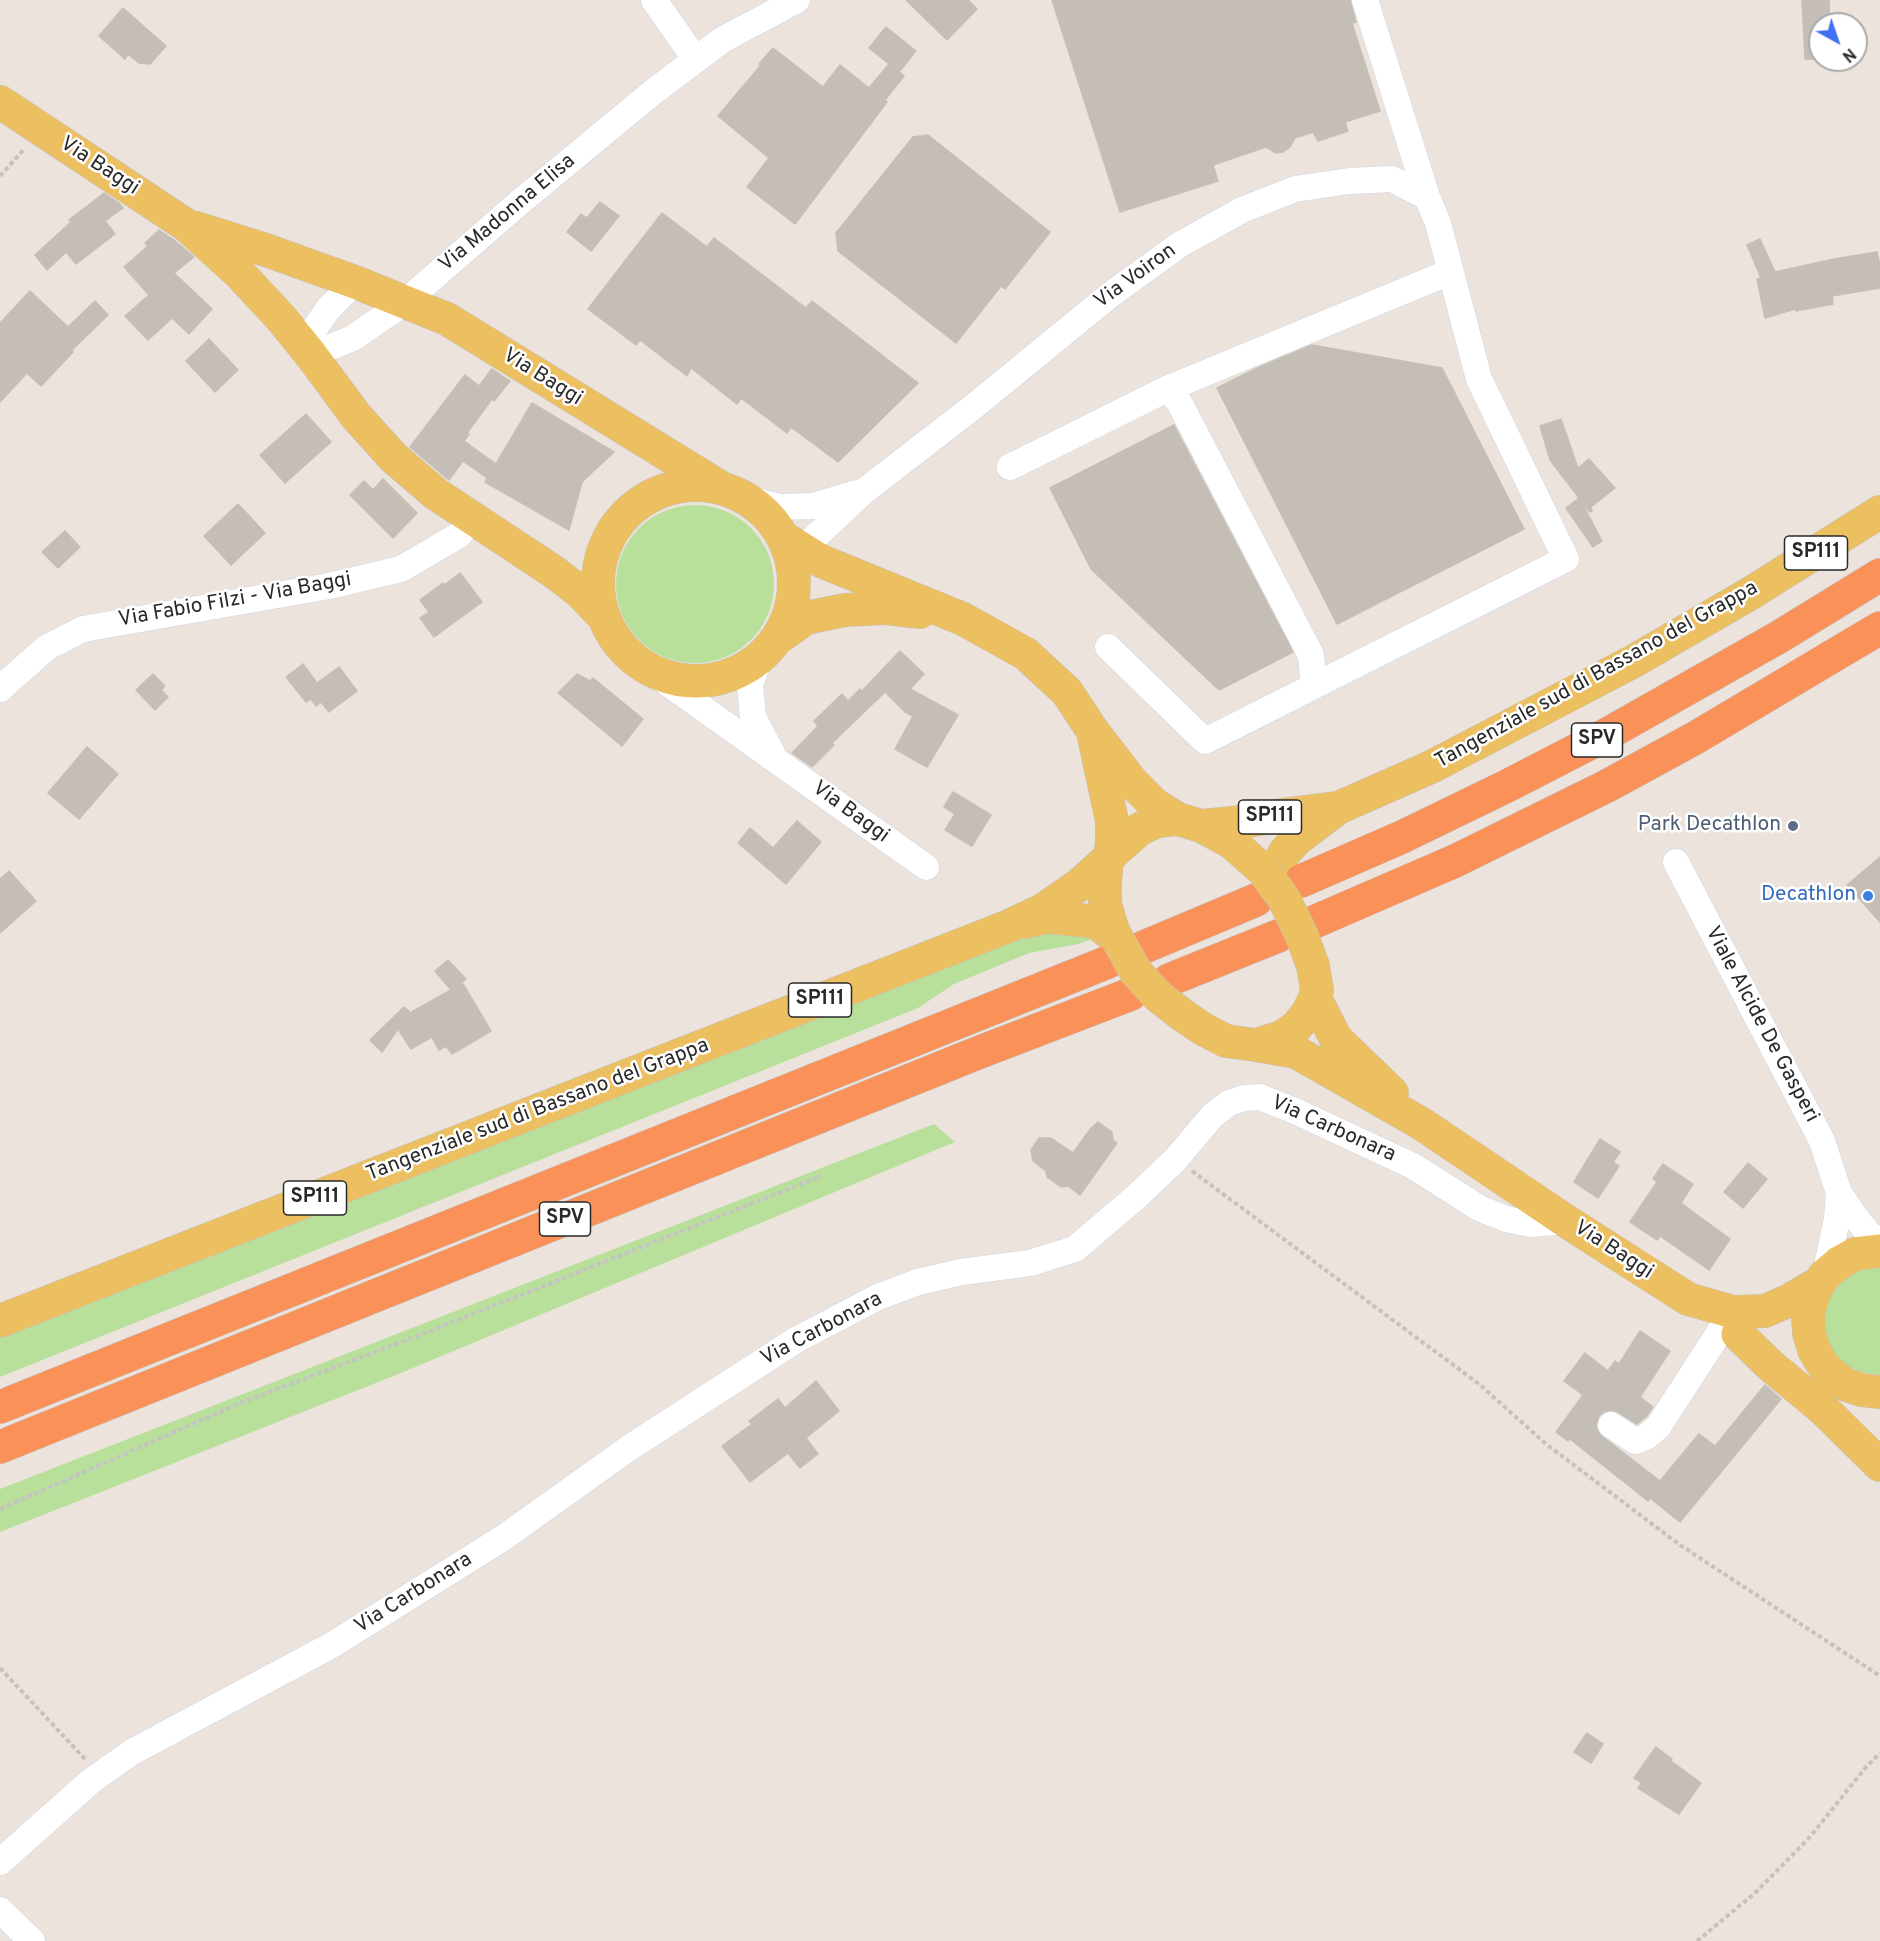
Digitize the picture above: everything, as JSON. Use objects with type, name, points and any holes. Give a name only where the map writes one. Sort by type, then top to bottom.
[{"type":"highway","name":"SPV","points":[[0,1407],[1119,942],[1412,832],[1602,737],[1779,637],[1880,575]]},
{"type":"highway","name":"SPV","points":[[1314,922],[1455,861],[1606,786],[1695,738],[1880,628]]},
{"type":"highway","points":[[1169,980],[1278,936]]},
{"type":"highway","name":"SPV","points":[[0,1447],[980,1052],[1131,994]]},
{"type":"main road","name":"Via Baggi","points":[[0,102],[186,225],[239,273],[281,318],[356,416],[393,458],[436,494],[554,572],[580,592],[603,616]]},
{"type":"main road","name":"Via Baggi","points":[[186,225],[266,250],[355,282],[447,319],[761,508],[774,522],[794,553],[794,594],[789,617],[769,649]]},
{"type":"main road","name":"Via Baggi","points":[[733,493],[695,484],[668,489],[644,500],[624,517],[608,538],[599,564],[597,590],[603,616],[614,638],[629,656],[649,670],[676,680],[706,682],[734,675],[806,618],[845,610],[886,608],[963,619]]},
{"type":"main road","name":"Tangenziale sud di Bassano del Grappa","points":[[1276,883],[1285,852],[1296,840],[1338,808],[1441,762],[1634,661],[1750,593],[1880,512]]},
{"type":"main road","name":"Via Baggi","points":[[794,553],[821,561],[963,619],[1026,654],[1067,692],[1092,730],[1132,782],[1155,805],[1190,822]]},
{"type":"main road","name":"Via Baggi","points":[[1092,730],[1112,821],[1112,842],[1108,859]]},
{"type":"main road","name":"Tangenziale sud di Bassano del Grappa","points":[[0,1320],[1009,926],[1043,910],[1079,885],[1140,829],[1157,821],[1243,822],[1281,814],[1338,808]]},
{"type":"main road","name":"SP111","points":[[1190,822],[1231,842],[1276,883],[1302,936],[1314,982]]},
{"type":"main road","points":[[1108,859],[1105,904],[1119,942],[1136,972],[1158,996],[1203,1029],[1226,1041],[1256,1045],[1282,1037],[1296,1027],[1307,1014],[1314,982]]},
{"type":"main road","name":"Tangenziale sud di Bassano del Grappa","points":[[1009,926],[1048,917],[1089,921],[1097,923],[1119,942]]},
{"type":"main road","name":"Via Baggi","points":[[1314,982],[1336,1040],[1382,1082],[1422,1124]]},
{"type":"main road","name":"Via Baggi","points":[[1256,1045],[1296,1052],[1422,1124],[1566,1221],[1688,1299],[1733,1312],[1765,1311],[1790,1300],[1822,1279]]},
{"type":"main road","points":[[1822,1279],[1839,1263],[1855,1254],[1880,1251]]},
{"type":"main road","name":"Viale Alcide De Gasperi","points":[[1822,1279],[1812,1299],[1808,1316],[1809,1333],[1814,1350],[1823,1365]]},
{"type":"main road","name":"Viale Alcide De Gasperi","points":[[1688,1299],[1731,1330],[1823,1409],[1880,1465]]},
{"type":"main road","name":"Viale Alcide De Gasperi","points":[[1731,1330],[1759,1341],[1807,1354],[1847,1385],[1874,1395]]},
{"type":"street","points":[[654,0],[696,60]]},
{"type":"street","name":"Via Madonna Elisa","points":[[311,355],[352,338],[405,302],[520,202],[653,92],[722,40],[797,0]]},
{"type":"street","points":[[1108,647],[1205,741],[1566,559],[1479,379],[1438,223],[1427,197],[1365,0]]},
{"type":"street","name":"Via Voiron","points":[[794,553],[863,492],[1110,295],[1179,245],[1242,210],[1295,189],[1349,181],[1392,179],[1427,197]]},
{"type":"street","points":[[1010,467],[1169,388],[1450,273]]},
{"type":"street","points":[[311,355],[313,331],[328,309],[355,282]]},
{"type":"street","points":[[1169,388],[1180,404],[1311,655],[1314,686]]},
{"type":"street","name":"Via Voiron","points":[[733,493],[780,507],[813,506],[863,492]]},
{"type":"street","name":"Via Fabio Filzi - Via Baggi","points":[[0,689],[46,648],[83,629],[329,586],[401,569],[459,535],[473,518]]},
{"type":"street","points":[[834,519],[832,539],[836,556],[848,572]]},
{"type":"street","name":"Via Baggi","points":[[769,649],[750,685],[753,717],[775,759]]},
{"type":"street","name":"Via Baggi","points":[[649,670],[926,867]]},
{"type":"street","name":"Viale Alcide De Gasperi","points":[[1676,862],[1822,1141],[1839,1193],[1869,1234],[1880,1242]]},
{"type":"street","name":"Via Carbonara","points":[[0,1862],[100,1775],[132,1752],[332,1645],[483,1551],[691,1407],[796,1340],[878,1297],[918,1282],[961,1272],[1030,1263],[1075,1249],[1136,1197],[1176,1159],[1212,1116],[1229,1103],[1244,1098],[1260,1097],[1413,1166],[1479,1208],[1506,1219],[1531,1224],[1566,1221]]},
{"type":"street","name":"Viale Alcide De Gasperi","points":[[1822,1279],[1838,1219],[1839,1193]]},
{"type":"street","points":[[1611,1425],[1635,1441],[1646,1437],[1658,1427],[1731,1330]]},
{"type":"street","points":[[0,1911],[32,1941]]},
{"type":"path","name":"Via Baggi","points":[[0,176],[41,130]]},
{"type":"path","points":[[1176,1159],[1479,1384],[1546,1444],[1680,1545],[1880,1676]]},
{"type":"path","points":[[0,1509],[238,1404],[430,1331],[821,1176]]},
{"type":"path","points":[[0,1668],[100,1775]]},
{"type":"path","points":[[1697,1941],[1755,1893],[1802,1845],[1880,1753]]},
{"type":"green space","points":[[695,505],[725,511],[751,528],[768,554],[774,584],[768,614],[751,640],[725,657],[695,663],[665,657],[639,640],[622,614],[616,584],[622,554],[639,528],[665,511]]},
{"type":"green space","points":[[1078,928],[1098,937],[1078,944],[1029,953],[954,984],[918,1008],[0,1377],[0,1337],[1018,937]]},
{"type":"green space","points":[[934,1124],[955,1142],[396,1375],[0,1532],[0,1489]]},
{"type":"green space","points":[[1880,1266],[1879,1375],[1860,1372],[1843,1363],[1832,1351],[1825,1335],[1823,1318],[1827,1301],[1836,1286],[1848,1274],[1864,1268]]},
{"type":"building","points":[[906,0],[968,0],[977,9],[947,40]]},
{"type":"building","points":[[1052,0],[1350,0],[1356,22],[1352,23],[1380,111],[1345,122],[1348,131],[1318,141],[1313,132],[1295,138],[1290,147],[1283,152],[1276,153],[1266,147],[1213,165],[1218,181],[1120,212]]},
{"type":"building","points":[[1802,0],[1829,0],[1830,12],[1808,12],[1808,59],[1805,59]]},
{"type":"building","points":[[123,8],[166,46],[150,64],[139,63],[128,54],[125,59],[99,36]]},
{"type":"building","points":[[886,27],[916,51],[899,72],[904,76],[885,100],[887,102],[795,224],[747,187],[769,158],[718,116],[773,48],[823,87],[840,65],[869,88],[889,64],[869,48]]},
{"type":"building","points":[[928,135],[1050,232],[1005,289],[1001,286],[956,343],[838,251],[836,233],[913,137]]},
{"type":"building","points":[[104,193],[123,208],[105,221],[115,234],[76,264],[66,252],[47,270],[35,255],[71,222],[69,220]]},
{"type":"building","points":[[600,202],[619,216],[591,251],[567,232],[581,214],[587,218]]},
{"type":"building","points":[[662,213],[707,247],[714,238],[806,308],[812,301],[918,383],[838,462],[791,427],[787,433],[741,398],[737,404],[691,368],[687,376],[640,340],[636,345],[588,309]]},
{"type":"building","points":[[159,230],[194,257],[174,273],[212,309],[189,334],[172,318],[148,340],[125,316],[149,295],[124,267],[148,246],[145,243]]},
{"type":"building","points":[[1760,239],[1775,272],[1877,252],[1880,265],[1880,288],[1832,296],[1833,304],[1796,311],[1795,309],[1765,318],[1757,279],[1761,278],[1747,245]]},
{"type":"building","points":[[30,291],[68,327],[95,301],[108,315],[71,351],[73,352],[41,386],[27,373],[0,402],[0,323]]},
{"type":"building","points":[[209,339],[238,370],[215,392],[186,361]]},
{"type":"building","points":[[1312,345],[1442,368],[1524,529],[1337,624],[1217,388]]},
{"type":"building","points":[[492,369],[510,381],[494,401],[492,399],[467,433],[469,434],[464,441],[496,464],[532,403],[614,452],[582,482],[569,530],[485,482],[487,478],[463,461],[449,480],[410,447],[465,375],[479,386]]},
{"type":"building","points":[[306,414],[331,442],[285,483],[260,455]]},
{"type":"building","points":[[1561,419],[1578,468],[1589,459],[1615,488],[1591,507],[1590,512],[1581,501],[1602,541],[1593,547],[1566,508],[1579,498],[1550,460],[1540,426]]},
{"type":"building","points":[[1174,425],[1293,652],[1219,690],[1091,569],[1050,488]]},
{"type":"building","points":[[383,479],[417,513],[393,538],[350,495],[364,481],[373,490]]},
{"type":"building","points":[[238,504],[265,533],[231,565],[204,536]]},
{"type":"building","points":[[65,531],[80,547],[58,568],[42,552]]},
{"type":"building","points":[[460,573],[482,602],[434,637],[420,618],[429,612],[420,600]]},
{"type":"building","points":[[900,651],[924,674],[910,689],[958,715],[927,767],[895,749],[913,716],[905,712],[885,692],[832,743],[834,745],[812,767],[792,753],[818,726],[814,721],[842,694],[848,701],[860,689],[862,691]]},
{"type":"building","points":[[303,664],[317,683],[339,667],[357,691],[329,712],[321,702],[316,706],[311,699],[306,702],[286,677]]},
{"type":"building","points":[[153,674],[165,686],[161,690],[168,697],[155,710],[136,690]]},
{"type":"building","points":[[577,674],[590,681],[593,678],[643,719],[622,746],[558,693]]},
{"type":"building","points":[[87,747],[118,774],[79,819],[48,793]]},
{"type":"building","points":[[953,792],[991,815],[972,846],[945,830],[955,814],[944,807]]},
{"type":"building","points":[[797,821],[821,842],[786,884],[738,843],[750,828],[773,848]]},
{"type":"building","name":"Decathlon","points":[[1880,857],[1880,922],[1847,885]]},
{"type":"building","points":[[9,871],[36,901],[0,933],[0,879]]},
{"type":"building","points":[[448,960],[466,979],[455,988],[463,984],[491,1031],[452,1054],[446,1046],[439,1050],[432,1037],[411,1049],[398,1029],[382,1052],[370,1040],[404,1007],[409,1011],[406,1015],[451,990],[435,971]]},
{"type":"building","points":[[1098,1122],[1112,1132],[1113,1140],[1117,1143],[1080,1195],[1068,1186],[1061,1187],[1047,1177],[1046,1171],[1033,1161],[1031,1150],[1039,1138],[1051,1138],[1073,1153]]},
{"type":"building","points":[[1600,1139],[1620,1152],[1613,1162],[1619,1166],[1598,1198],[1574,1182]]},
{"type":"building","points":[[1748,1163],[1767,1179],[1743,1208],[1724,1192]]},
{"type":"building","points":[[1663,1164],[1693,1184],[1681,1203],[1730,1239],[1709,1270],[1660,1236],[1657,1240],[1630,1222],[1657,1182],[1653,1179]]},
{"type":"building","points":[[1640,1331],[1670,1351],[1640,1397],[1653,1407],[1637,1424],[1611,1410],[1599,1416],[1596,1425],[1603,1437],[1660,1481],[1699,1434],[1715,1446],[1765,1385],[1781,1399],[1680,1522],[1650,1498],[1648,1501],[1570,1439],[1568,1441],[1556,1432],[1583,1395],[1564,1381],[1585,1353],[1608,1371],[1615,1361],[1619,1364]]},
{"type":"building","points":[[816,1381],[839,1411],[806,1438],[818,1454],[800,1468],[788,1453],[750,1482],[722,1446],[752,1424],[749,1421],[778,1399],[785,1408]]},
{"type":"building","points":[[1587,1733],[1603,1744],[1591,1763],[1574,1752]]},
{"type":"building","points":[[1656,1747],[1701,1783],[1679,1814],[1638,1788],[1642,1783],[1634,1778]]},
{"type":"place","name":"Park Decathlon","points":[[1793,826]]},
{"type":"place","name":"Decathlon","points":[[1868,896]]}]
